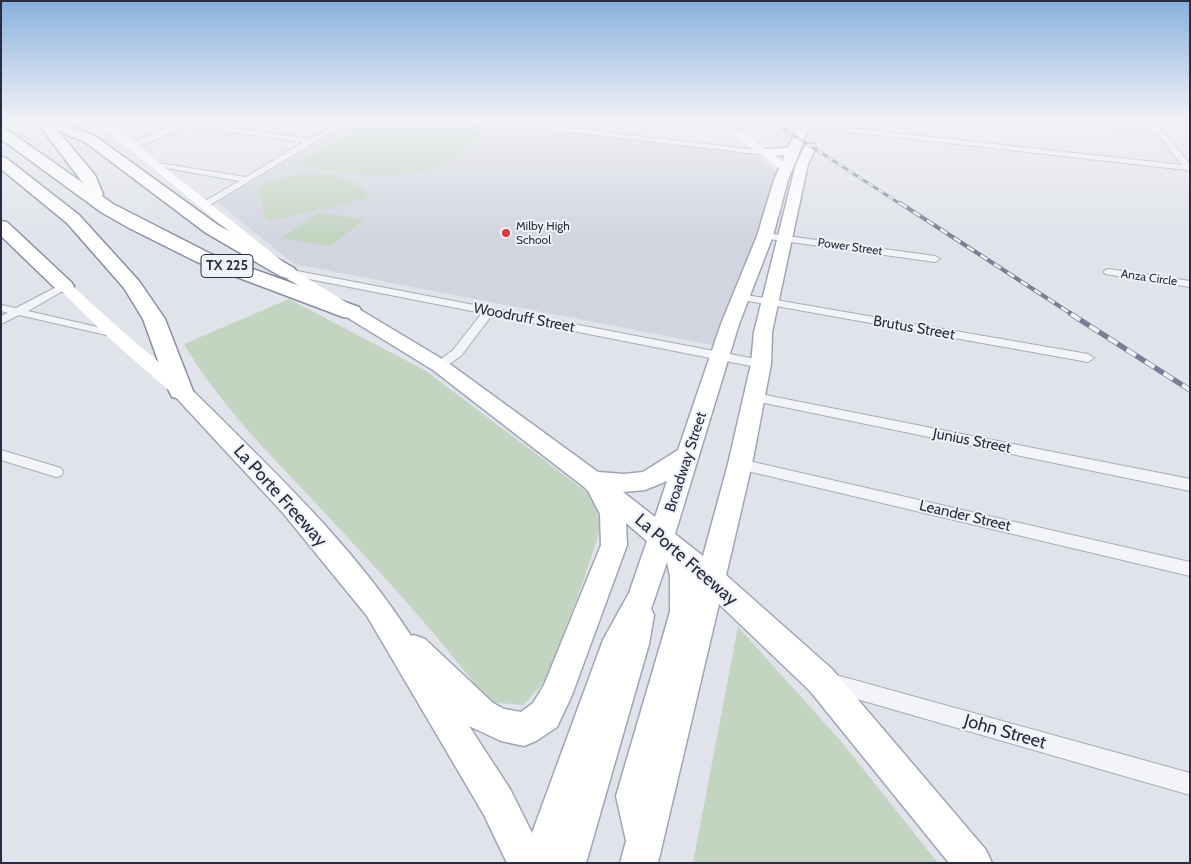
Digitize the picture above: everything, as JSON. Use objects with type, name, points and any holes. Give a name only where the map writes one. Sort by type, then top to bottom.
[{"type":"highway","name":"TX 225","points":[[38,158],[103,205],[204,258],[351,312]]},
{"type":"highway","points":[[73,158],[89,178],[103,205]]},
{"type":"highway","points":[[117,158],[212,229],[287,272]]},
{"type":"highway","points":[[1,161],[73,219],[132,285],[154,318],[181,391]]},
{"type":"highway","points":[[1,226],[64,286]]},
{"type":"main road","points":[[148,158],[287,272],[351,312]]},
{"type":"main road","points":[[642,852],[740,464],[761,364],[763,332],[805,158]]},
{"type":"main road","points":[[782,159],[802,164]]},
{"type":"main road","name":"Broadway Street","points":[[542,863],[556,814],[618,640],[670,543],[689,454],[719,356],[765,236],[782,159]]},
{"type":"main road","points":[[64,286],[114,334],[181,391]]},
{"type":"main road","name":"La Porte Freeway","points":[[351,312],[440,366],[593,481],[711,579],[821,680],[973,863]]},
{"type":"main road","name":"La Porte Freeway","points":[[181,391],[292,506],[377,607],[497,802],[527,863]]},
{"type":"main road","points":[[593,481],[635,484],[648,481],[662,475],[689,454]]},
{"type":"main road","points":[[377,607],[428,664],[481,715],[501,725],[524,729],[545,715],[556,695],[614,545],[613,513],[593,481]]},
{"type":"main road","points":[[642,852],[634,796],[684,612],[684,576],[670,543]]},
{"type":"main road","points":[[567,863],[634,644],[642,597]]},
{"type":"street","points":[[205,205],[280,158]]},
{"type":"street","points":[[777,158],[782,159]]},
{"type":"street","points":[[1103,158],[1189,169]]},
{"type":"street","points":[[1182,158],[1189,169]]},
{"type":"street","points":[[155,164],[245,179]]},
{"type":"street","name":"Power Street","points":[[765,236],[935,259]]},
{"type":"street","name":"Woodruff Street","points":[[287,272],[761,364]]},
{"type":"street","name":"Anza Circle","points":[[1109,272],[1190,284]]},
{"type":"street","points":[[1,321],[64,286]]},
{"type":"street","name":"Brutus Street","points":[[741,297],[1088,358]]},
{"type":"street","points":[[1,308],[114,334]]},
{"type":"street","points":[[440,366],[457,353],[490,311]]},
{"type":"street","name":"Junius Street","points":[[755,397],[1190,486]]},
{"type":"street","points":[[1,455],[56,472]]},
{"type":"street","name":"Leander Street","points":[[740,464],[1190,569]]},
{"type":"street","name":"John Street","points":[[821,680],[1190,784]]},
{"type":"shaded area","name":"Milby High School","points":[[291,158],[761,158],[776,172],[718,346],[294,264],[217,202]]},
{"type":"green space","points":[[306,158],[455,158],[438,167],[398,175],[356,174],[295,165]]},
{"type":"green space","points":[[331,174],[353,182],[362,188],[370,198],[274,220],[266,218],[257,188],[283,177]]},
{"type":"green space","points":[[317,212],[364,220],[331,246],[281,238]]},
{"type":"green space","points":[[289,299],[426,371],[593,497],[601,527],[582,585],[546,680],[523,705],[488,702],[402,596],[242,423],[211,385],[184,344]]},
{"type":"green space","points":[[738,627],[840,740],[938,863],[693,863]]},
{"type":"railway","points":[[830,158],[902,205]]},
{"type":"railway","points":[[900,203],[1073,315]]},
{"type":"railway","points":[[1071,314],[1190,390]]},
{"type":"place","name":"Milby High School","points":[[506,233]]}]
